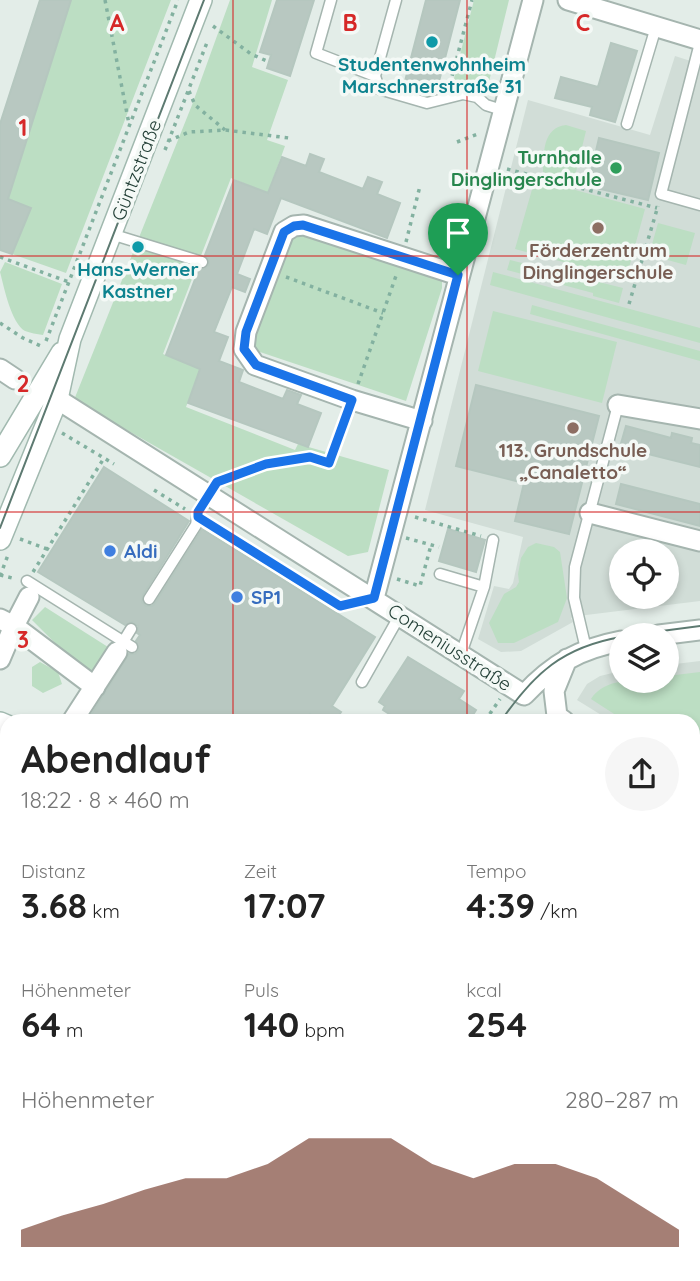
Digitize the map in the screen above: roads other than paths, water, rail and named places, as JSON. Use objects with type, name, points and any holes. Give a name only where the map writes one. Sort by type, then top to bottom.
[{"type":"main road","name":"Güntzstraße","points":[[0,456],[58,347],[111,234],[201,0]]},
{"type":"main road","name":"Güntzstraße","points":[[8,538],[57,398],[58,347]]},
{"type":"street","points":[[374,598],[533,0]]},
{"type":"street","points":[[568,0],[700,41]]},
{"type":"street","points":[[422,421],[352,400],[256,365],[244,349],[246,332],[284,232],[294,226],[303,225],[458,275]]},
{"type":"street","name":"Comeniusstraße","points":[[57,398],[516,690],[567,659]]},
{"type":"street","points":[[618,405],[700,419]]},
{"type":"street","points":[[590,513],[700,541]]},
{"type":"street","points":[[0,659],[7,623],[28,589]]},
{"type":"street","points":[[7,623],[95,687]]},
{"type":"street","points":[[679,633],[700,630]]},
{"type":"street","points":[[557,714],[554,691],[567,659],[586,649],[609,644]]},
{"type":"street","points":[[77,714],[124,647]]},
{"type":"lane","points":[[331,0],[316,53],[375,76]]},
{"type":"lane","points":[[396,0],[375,76],[379,89],[427,103],[463,94],[477,97],[486,105],[502,110]]},
{"type":"lane","points":[[627,124],[656,27]]},
{"type":"lane","points":[[700,41],[661,194],[700,205]]},
{"type":"lane","points":[[111,234],[202,261]]},
{"type":"lane","points":[[586,649],[573,582],[618,405]]},
{"type":"lane","points":[[149,600],[196,525],[209,495]]},
{"type":"lane","points":[[461,654],[484,587],[494,540]]},
{"type":"lane","points":[[440,574],[484,587]]},
{"type":"lane","points":[[28,589],[124,647],[131,629]]},
{"type":"lane","points":[[362,682],[400,615]]},
{"type":"tram line","points":[[0,528],[204,0]]},
{"type":"tram line","points":[[679,629],[700,626]]},
{"type":"tram line","points":[[506,714],[538,676],[552,665],[566,655],[609,640]]},
{"type":"place","name":"Studentenwohnheim Marschnerstraße 31","points":[[432,42]]},
{"type":"place","name":"Turnhalle Dinglingerschule","points":[[616,168]]},
{"type":"place","name":"Förderzentrum Dinglingerschule","points":[[598,228]]},
{"type":"place","name":"Hans-Werner Kastner","points":[[138,247]]},
{"type":"place","name":"113. Grundschule „Canaletto“","points":[[573,428]]},
{"type":"place","name":"Aldi","points":[[110,551]]},
{"type":"place","name":"SP1","points":[[237,597]]}]
